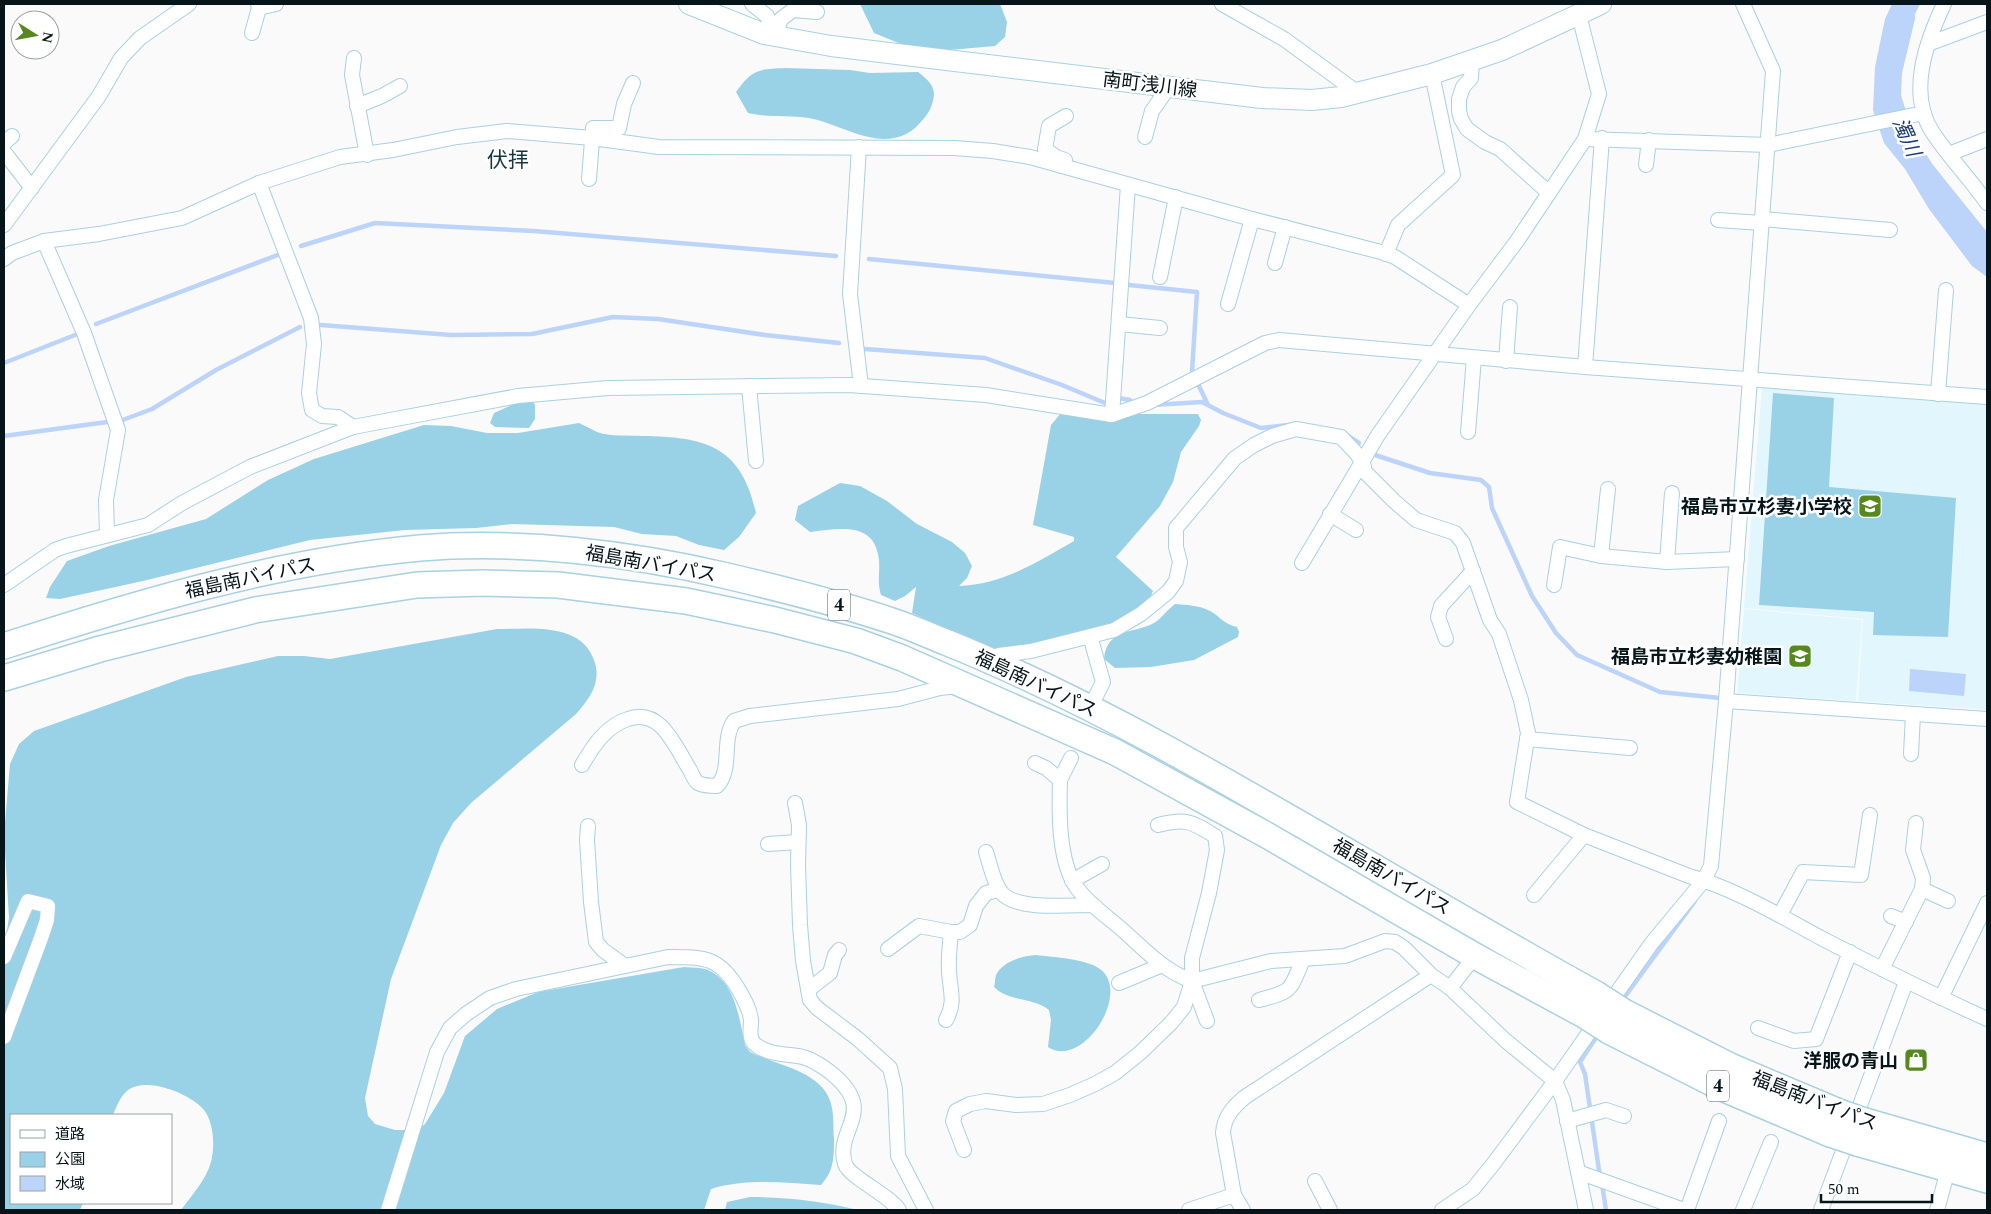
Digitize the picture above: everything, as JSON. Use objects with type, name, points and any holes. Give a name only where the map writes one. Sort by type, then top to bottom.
[{"type":"highway","name":"福島南バイパス","points":[[4,646],[178,592],[324,561],[422,548],[481,546],[575,550],[696,569],[785,590],[894,621],[974,654],[1084,704],[1257,798],[1532,959],[1590,1005],[1722,1088],[1861,1132],[1948,1170],[1987,1180]]},
{"type":"highway","name":"福島南バイパス","points":[[4,678],[100,650],[255,610],[417,586],[483,583],[558,585],[686,601],[775,620],[856,641],[902,658],[1115,752],[1270,837],[1475,956],[1590,1005]]},
{"type":"highway","name":"福島南バイパス","points":[[1861,1132],[1987,1156]]},
{"type":"street","points":[[4,225],[99,96],[121,58],[140,38],[189,4]]},
{"type":"street","points":[[252,33],[259,6],[276,4]]},
{"type":"street","name":"南町浅川線","points":[[689,4],[764,34],[831,46],[1262,98],[1312,100],[1341,97],[1432,74],[1502,50],[1600,4]]},
{"type":"street","points":[[752,4],[767,16],[775,36]]},
{"type":"street","points":[[1222,4],[1284,39],[1358,93]]},
{"type":"street","points":[[1442,1210],[1474,1189],[1555,1081],[1651,944],[1704,880],[1711,866],[1726,701],[1773,71],[1743,4]]},
{"type":"street","points":[[1944,4],[1928,44],[1920,91],[1922,113],[1932,131],[1987,203]]},
{"type":"street","points":[[775,36],[781,19],[793,10],[817,12]]},
{"type":"street","points":[[1302,563],[1378,435],[1436,355],[1469,305],[1517,241],[1585,138],[1599,94],[1579,15]]},
{"type":"street","points":[[1928,44],[1987,22]]},
{"type":"street","points":[[354,58],[352,75],[367,154]]},
{"type":"street","points":[[1472,60],[1471,78],[1464,87],[1459,100],[1458,111],[1461,119],[1468,129],[1485,142],[1500,148],[1549,192]]},
{"type":"street","points":[[1386,254],[1398,225],[1453,175],[1432,74]]},
{"type":"street","points":[[589,179],[593,128],[619,128],[624,104],[633,83]]},
{"type":"street","points":[[357,106],[400,86]]},
{"type":"street","points":[[1145,137],[1152,111],[1169,87]]},
{"type":"street","points":[[1585,138],[1768,145],[1922,113]]},
{"type":"street","points":[[1066,116],[1049,126],[1045,150],[1056,157],[1075,164],[1084,173]]},
{"type":"street","points":[[4,259],[12,253],[44,241],[99,234],[182,218],[259,183],[340,158],[457,137],[507,131],[592,138],[659,147],[954,148],[993,151],[1030,157],[1395,257],[1469,305]]},
{"type":"street","points":[[1585,367],[1602,138]]},
{"type":"street","points":[[1949,154],[1987,139]]},
{"type":"street","points":[[1646,165],[1649,140]]},
{"type":"street","points":[[859,147],[850,294],[861,386]]},
{"type":"street","points":[[4,152],[32,188]]},
{"type":"street","points":[[259,183],[311,318],[314,344],[309,393],[312,410],[322,416],[338,417],[353,427]]},
{"type":"street","points":[[1112,415],[1128,185]]},
{"type":"street","points":[[1160,278],[1176,197]]},
{"type":"street","points":[[1228,304],[1252,219]]},
{"type":"street","points":[[1718,220],[1762,221],[1890,230]]},
{"type":"street","points":[[1275,263],[1285,228]]},
{"type":"street","points":[[44,241],[84,333],[118,430],[106,500],[106,535]]},
{"type":"street","points":[[1938,394],[1946,290]]},
{"type":"street","points":[[1506,361],[1510,307]]},
{"type":"street","points":[[1119,324],[1160,328]]},
{"type":"street","points":[[4,585],[54,550],[106,535],[148,526],[182,503],[250,467],[353,427],[518,396],[608,388],[861,386],[986,395],[1112,415],[1146,403],[1264,343],[1279,340],[1506,361],[1987,397]]},
{"type":"street","points":[[1468,432],[1474,358]]},
{"type":"street","points":[[749,386],[756,461]]},
{"type":"street","points":[[999,655],[1031,651],[1114,630],[1141,614],[1168,592],[1176,580],[1180,562],[1176,547],[1176,528],[1235,458],[1272,436],[1296,429],[1341,438],[1347,442],[1363,462],[1365,472],[1416,520],[1455,533],[1463,543],[1521,700],[1527,739],[1517,802],[1584,835],[1689,876],[1704,880],[1780,915],[1906,982],[1987,1019]]},
{"type":"street","points":[[1601,556],[1608,489]]},
{"type":"street","points":[[1667,562],[1672,493]]},
{"type":"street","points":[[1330,514],[1356,530]]},
{"type":"street","points":[[1554,585],[1560,547],[1601,556],[1667,562],[1737,559]]},
{"type":"street","points":[[1446,639],[1438,618],[1441,606],[1473,571]]},
{"type":"street","points":[[1090,636],[1103,682],[1094,700]]},
{"type":"street","points":[[582,764],[596,742],[618,722],[632,717],[643,716],[660,724],[697,782],[709,786],[717,786],[723,776],[729,732],[734,721],[759,715],[898,699],[940,688],[964,686]]},
{"type":"street","points":[[1726,701],[1987,719]]},
{"type":"street","points":[[1911,754],[1913,714]]},
{"type":"street","points":[[1527,739],[1630,748]]},
{"type":"street","points":[[1071,758],[1060,780],[1061,830],[1066,863],[1072,881],[1093,905],[1162,965],[1192,981],[1207,1021]]},
{"type":"street","points":[[1035,763],[1046,768],[1060,780]]},
{"type":"street","points":[[795,803],[799,825],[800,925],[810,1000],[817,1008],[858,1038],[890,1068],[894,1089],[898,1156],[926,1210]]},
{"type":"street","points":[[1780,915],[1803,872],[1861,875],[1870,815]]},
{"type":"street","points":[[964,1150],[953,1121],[956,1111],[970,1104],[986,1101],[1016,1106],[1043,1104],[1095,1084],[1140,1053],[1171,1023],[1184,1007],[1192,981],[1192,958],[1209,893],[1217,850],[1215,836],[1187,821],[1177,820],[1158,825]]},
{"type":"street","points":[[1882,969],[1922,889],[1923,878],[1913,850],[1916,822]]},
{"type":"street","points":[[588,826],[587,840],[592,914],[596,942],[603,950],[625,966]]},
{"type":"street","points":[[1534,895],[1584,835]]},
{"type":"street","points":[[768,844],[798,842]]},
{"type":"street","points":[[986,852],[999,890],[1012,901],[1057,906],[1093,905]]},
{"type":"street","points":[[1072,881],[1102,864]]},
{"type":"street","points":[[1922,889],[1948,901]]},
{"type":"street","points":[[888,949],[919,926],[960,932],[970,924],[976,906],[986,893],[999,890]]},
{"type":"street","points":[[4,957],[28,901],[48,906],[47,920],[42,938],[4,1036]]},
{"type":"street","points":[[1941,998],[1984,920],[1987,903]]},
{"type":"street","points":[[1891,916],[1906,922]]},
{"type":"street","points":[[946,1020],[952,1010],[949,971],[951,932]]},
{"type":"street","points":[[1192,981],[1271,961],[1345,956],[1385,941],[1396,942],[1431,975],[1450,988],[1506,1041],[1555,1081],[1563,1100],[1586,1210]]},
{"type":"street","points":[[808,990],[830,973],[835,955],[839,950]]},
{"type":"street","points":[[1758,1028],[1794,1041],[1816,1039],[1850,952]]},
{"type":"street","points":[[1450,988],[1475,956]]},
{"type":"street","points":[[388,1210],[437,1052],[450,1028],[466,1014],[490,998],[516,989],[668,957],[692,957],[722,966],[732,978],[747,1005],[750,1019],[750,1036],[755,1045],[766,1051],[805,1058],[816,1062],[843,1085],[850,1096],[855,1110],[844,1147],[844,1162],[848,1170],[884,1194],[899,1210]]},
{"type":"street","points":[[1259,1000],[1283,994],[1289,990],[1303,960]]},
{"type":"street","points":[[1119,982],[1162,965]]},
{"type":"street","points":[[1243,1210],[1234,1194],[1223,1133],[1223,1124],[1234,1106],[1431,975]]},
{"type":"street","points":[[1821,1210],[1906,982]]},
{"type":"street","points":[[1567,1121],[1606,1110],[1624,1116]]},
{"type":"street","points":[[1578,1172],[1685,1210],[1719,1121]]},
{"type":"street","points":[[1743,1210],[1771,1142]]},
{"type":"street","points":[[1937,1210],[1948,1170]]},
{"type":"street","points":[[1314,1181],[1330,1210]]},
{"type":"street","points":[[1189,1210],[1234,1194]]},
{"type":"shaded area","name":"福島市立杉妻小学校","points":[[1762,388],[1987,404],[1987,710],[1858,701],[1863,619],[1744,608]]},
{"type":"shaded area","name":"福島市立杉妻幼稚園","points":[[1744,609],[1862,620],[1856,701],[1737,693]]},
{"type":"green space","points":[[860,4],[1000,4],[1007,22],[1005,37],[995,46],[949,50],[901,44],[874,33]]},
{"type":"green space","points":[[786,68],[850,70],[870,73],[918,72],[930,83],[934,91],[933,101],[928,113],[915,128],[903,136],[890,139],[862,135],[809,118],[748,113],[736,92],[742,84],[757,72]]},
{"type":"green space","points":[[1773,393],[1834,398],[1829,487],[1956,498],[1948,637],[1873,635],[1874,612],[1759,605]]},
{"type":"green space","points":[[529,397],[535,405],[535,419],[529,428],[495,427],[490,423],[494,413]]},
{"type":"green space","points":[[1062,412],[1198,414],[1201,420],[1181,452],[1173,482],[1160,506],[1116,557],[1153,591],[1149,601],[1122,618],[1085,635],[1027,649],[993,650],[912,613],[916,587],[895,601],[881,595],[879,560],[876,547],[870,538],[863,533],[843,529],[810,532],[795,520],[798,506],[840,483],[860,486],[887,501],[917,524],[952,542],[965,553],[972,566],[967,578],[959,586],[975,585],[1005,577],[1074,541],[1074,537],[1033,525],[1051,425]]},
{"type":"green space","points":[[579,423],[602,434],[684,439],[717,449],[730,459],[741,472],[756,513],[739,537],[724,550],[699,545],[676,536],[642,534],[614,527],[512,524],[476,528],[405,530],[310,540],[143,581],[60,599],[46,598],[50,587],[67,561],[109,546],[206,519],[268,480],[314,459],[424,425],[451,426],[487,433],[518,433]]},
{"type":"green space","points":[[1175,604],[1197,606],[1210,611],[1225,622],[1237,627],[1238,637],[1194,660],[1151,667],[1115,668],[1104,659],[1106,649],[1116,637],[1154,623]]},
{"type":"green space","points":[[525,628],[554,630],[579,640],[589,649],[596,671],[593,691],[576,714],[471,803],[453,823],[441,845],[391,979],[365,1098],[368,1116],[375,1124],[395,1130],[417,1130],[425,1124],[444,1093],[465,1036],[497,1009],[538,992],[684,967],[702,968],[708,970],[725,983],[735,1002],[745,1045],[750,1052],[799,1071],[811,1078],[828,1096],[833,1112],[834,1152],[831,1169],[821,1185],[766,1182],[738,1183],[711,1189],[704,1210],[181,1210],[209,1169],[213,1149],[212,1128],[204,1110],[189,1098],[168,1089],[146,1085],[136,1086],[125,1092],[113,1114],[10,1114],[10,1204],[83,1204],[80,1210],[4,1210],[4,948],[9,918],[4,834],[10,764],[19,744],[34,731],[186,677],[278,656],[330,659],[497,629]]},
{"type":"green space","points":[[1036,955],[1087,963],[1100,969],[1108,980],[1110,994],[1107,1010],[1099,1025],[1088,1038],[1075,1048],[1062,1051],[1048,1047],[1051,1020],[1049,1010],[1035,1003],[1007,995],[994,987],[996,975],[1003,966],[1019,958]]},
{"type":"green space","points":[[750,1197],[804,1200],[858,1210],[725,1210],[727,1202]]},
{"type":"water","name":"濁川","points":[[1892,4],[1920,4],[1915,14],[1902,73],[1901,95],[1913,134],[1933,165],[1987,232],[1987,277],[1972,266],[1929,209],[1905,169],[1884,143],[1873,110],[1875,67],[1885,19]]},
{"type":"water","points":[[1910,669],[1966,674],[1964,696],[1909,691]]},
{"type":"waterway","points":[[301,246],[375,223],[534,231],[836,256]]},
{"type":"waterway","points":[[96,324],[283,253]]},
{"type":"waterway","points":[[869,259],[1115,283]]},
{"type":"waterway","points":[[1129,285],[1197,292],[1192,372]]},
{"type":"waterway","points":[[321,325],[451,335],[532,334],[613,317],[658,319],[765,335],[839,343]]},
{"type":"waterway","points":[[120,421],[152,409],[216,370],[300,327]]},
{"type":"waterway","points":[[4,363],[75,335]]},
{"type":"waterway","points":[[865,349],[985,358],[1062,385],[1105,403]]},
{"type":"waterway","points":[[1198,384],[1207,403]]},
{"type":"waterway","points":[[1118,398],[1130,400]]},
{"type":"waterway","points":[[1153,405],[1202,402],[1223,413],[1261,428],[1297,424]]},
{"type":"waterway","points":[[4,436],[107,422]]},
{"type":"waterway","points":[[1348,436],[1359,443]]},
{"type":"waterway","points":[[1372,454],[1430,473],[1481,480],[1489,487],[1492,508],[1532,596],[1556,633],[1577,655],[1660,692],[1720,698]]},
{"type":"waterway","points":[[1621,1002],[1695,901]]},
{"type":"waterway","points":[[1599,1033],[1580,1062],[1585,1074],[1600,1177]]},
{"type":"waterway","points":[[1602,1184],[1606,1210]]},
{"type":"place","name":"福島市立杉妻小学校","points":[[1870,506]]},
{"type":"place","name":"福島市立杉妻幼稚園","points":[[1800,656]]},
{"type":"place","name":"洋服の青山","points":[[1916,1060]]},
{"type":"district","name":"伏拝","points":[[508,160]]}]
